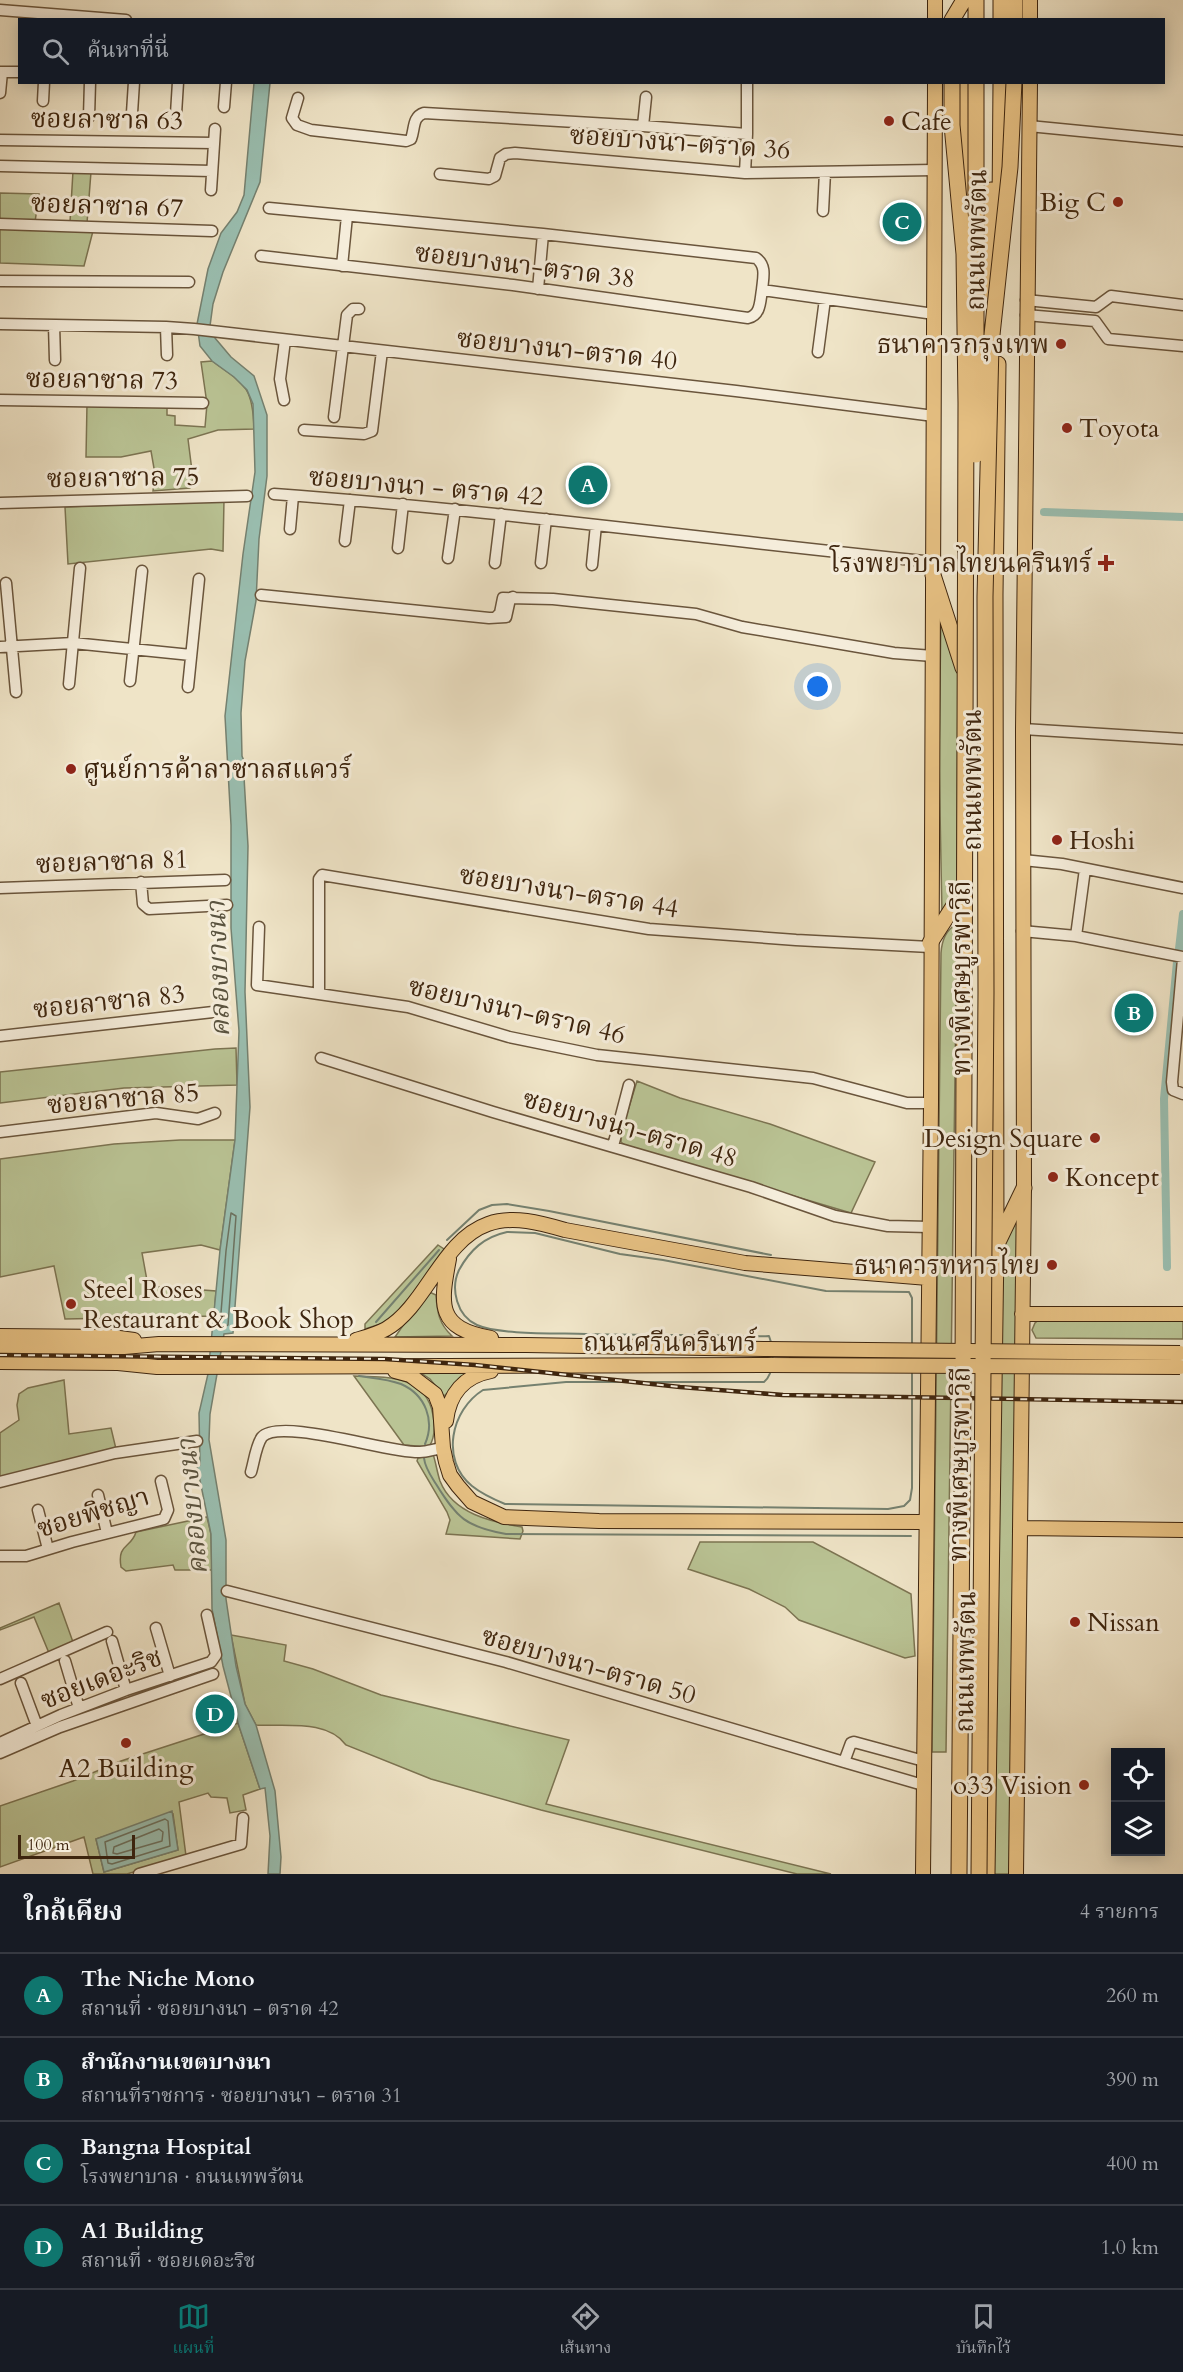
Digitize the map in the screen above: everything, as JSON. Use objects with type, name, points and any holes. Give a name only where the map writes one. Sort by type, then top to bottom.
[{"type":"highway","points":[[952,0],[952,18]]},
{"type":"highway","points":[[953,18],[966,0]]},
{"type":"highway","points":[[966,0],[968,18]]},
{"type":"highway","points":[[976,0],[976,18]]},
{"type":"highway","points":[[991,0],[991,18]]},
{"type":"highway","points":[[1001,0],[1001,18]]},
{"type":"highway","points":[[1015,0],[1015,18]]},
{"type":"highway","points":[[952,84],[952,125],[964,254],[966,392],[959,1874]]},
{"type":"highway","name":"ถนนเทพรัตน","points":[[954,1874],[967,84]]},
{"type":"highway","name":"ทางพิเศษบูรพาวิถี","points":[[966,1874],[976,84]]},
{"type":"highway","name":"ทางพิเศษบูรพาวิถี","points":[[979,1874],[986,1017],[985,597],[991,344],[991,84]]},
{"type":"highway","name":"ถนนเทพรัตน","points":[[987,1874],[996,1247],[995,595],[1001,84]]},
{"type":"highway","points":[[991,344],[1010,167],[1014,84]]},
{"type":"highway","points":[[933,568],[964,671]]},
{"type":"highway","points":[[930,945],[962,893]]},
{"type":"highway","points":[[996,1247],[1024,1188]]},
{"type":"main road","points":[[935,0],[935,18]]},
{"type":"main road","points":[[1030,0],[1030,18]]},
{"type":"main road","name":"ถนนเทพรัตน","points":[[923,1874],[931,1103],[934,84]]},
{"type":"main road","name":"ถนนเทพรัตน","points":[[1016,1874],[1024,1188],[1023,729],[1030,84]]},
{"type":"main road","points":[[338,1345],[388,1328],[401,1317],[465,1238],[488,1224],[512,1220],[536,1222],[565,1230],[745,1263],[928,1278]]},
{"type":"main road","points":[[450,1254],[443,1292],[445,1310],[453,1325],[472,1335],[526,1345]]},
{"type":"main road","points":[[1022,1314],[1183,1314]]},
{"type":"main road","name":"ถนนศรีนครินทร์","points":[[0,1336],[112,1337],[159,1344]]},
{"type":"main road","name":"ถนนศรีนครินทร์","points":[[0,1347],[124,1347],[159,1344],[526,1345],[1181,1360]]},
{"type":"main road","name":"ถนนศรีนครินทร์","points":[[0,1371],[113,1371],[157,1367],[768,1365],[1181,1360]]},
{"type":"main road","name":"ถนนศรีนครินทร์","points":[[0,1362],[118,1363],[157,1367]]},
{"type":"main road","points":[[443,1444],[447,1411],[460,1385],[484,1372],[516,1366]]},
{"type":"main road","points":[[384,1367],[410,1375],[435,1394],[440,1407],[443,1444],[450,1475],[472,1502],[504,1517],[611,1521],[925,1522]]},
{"type":"main road","points":[[1020,1528],[1183,1530]]},
{"type":"street","points":[[0,9],[103,18]]},
{"type":"street","points":[[0,93],[1,72],[18,72]]},
{"type":"street","points":[[43,101],[45,84]]},
{"type":"street","points":[[88,117],[90,84]]},
{"type":"street","points":[[132,113],[134,84]]},
{"type":"street","points":[[176,114],[177,84]]},
{"type":"street","points":[[224,107],[226,84]]},
{"type":"street","points":[[746,173],[747,84]]},
{"type":"street","points":[[643,126],[646,97]]},
{"type":"street","points":[[298,98],[292,118],[297,125],[311,130],[406,141],[411,139],[418,115],[424,113],[747,134]]},
{"type":"street","points":[[1029,126],[1183,141]]},
{"type":"street","points":[[211,190],[215,129]]},
{"type":"street","name":"ซอยลาซาล 63","points":[[0,140],[214,143]]},
{"type":"street","name":"ซอยบางนา-ตราด 36","points":[[440,174],[489,179],[495,176],[500,158],[514,153],[746,173],[934,170]]},
{"type":"street","points":[[0,166],[212,171]]},
{"type":"street","points":[[823,211],[825,172]]},
{"type":"street","name":"ซอยบางนา-ตราด 38","points":[[261,256],[538,289],[748,318],[758,312],[762,290],[764,270],[762,262],[756,258],[543,234],[269,208]]},
{"type":"street","points":[[342,266],[347,216]]},
{"type":"street","name":"ซอยลาซาล 67","points":[[0,224],[212,231]]},
{"type":"street","points":[[538,289],[543,234]]},
{"type":"street","points":[[0,281],[189,282]]},
{"type":"street","points":[[762,290],[934,314]]},
{"type":"street","points":[[1026,307],[1078,305],[1096,307],[1111,297],[1183,305]]},
{"type":"street","points":[[818,352],[825,299]]},
{"type":"street","points":[[1077,320],[1078,305]]},
{"type":"street","points":[[1026,307],[1077,320],[1095,321],[1108,339],[1183,346]]},
{"type":"street","points":[[334,417],[346,315],[353,309],[359,309]]},
{"type":"street","name":"ซอยบางนา-ตราด 40","points":[[0,324],[194,329],[934,416]]},
{"type":"street","points":[[54,324],[55,360]]},
{"type":"street","points":[[166,327],[167,355]]},
{"type":"street","points":[[284,400],[280,379],[285,339]]},
{"type":"street","points":[[304,430],[364,434],[372,431],[382,351]]},
{"type":"street","name":"ซอยลาซาล 73","points":[[0,400],[203,403]]},
{"type":"street","name":"ซอยบางนา - ตราด 42","points":[[274,494],[403,504],[546,519],[933,568]]},
{"type":"street","name":"ซอยลาซาล 75","points":[[0,503],[247,496]]},
{"type":"street","points":[[290,529],[293,496]]},
{"type":"street","points":[[345,541],[350,500]]},
{"type":"street","points":[[398,548],[403,504]]},
{"type":"street","points":[[448,558],[455,509]]},
{"type":"street","points":[[495,563],[501,514]]},
{"type":"street","points":[[541,563],[546,519]]},
{"type":"street","points":[[592,565],[596,525]]},
{"type":"street","points":[[69,684],[80,568]]},
{"type":"street","points":[[130,681],[142,571]]},
{"type":"street","points":[[188,687],[199,579]]},
{"type":"street","points":[[6,583],[6,646],[16,692]]},
{"type":"street","points":[[261,595],[495,618],[506,617],[510,599],[513,597],[553,599],[696,614],[742,627],[894,652],[933,656]]},
{"type":"street","points":[[6,646],[73,643],[191,655]]},
{"type":"street","points":[[1023,729],[1183,739]]},
{"type":"street","points":[[1023,860],[1062,864],[1183,888]]},
{"type":"street","points":[[1076,936],[1085,870]]},
{"type":"street","name":"ซอยบางนา-ตราด 44","points":[[319,993],[319,879],[322,875],[649,930],[796,940],[930,945]]},
{"type":"street","name":"ซอยลาซาล 81","points":[[0,888],[225,880]]},
{"type":"street","points":[[141,882],[143,904],[149,909],[227,905]]},
{"type":"street","name":"ซอยบางนา-ตราด 46","points":[[259,927],[257,985],[408,1007],[509,1037],[597,1055],[813,1078],[907,1103],[931,1103]]},
{"type":"street","points":[[1022,931],[1076,936],[1172,953],[1183,958],[1172,1082],[1173,1090],[1183,1094]]},
{"type":"street","name":"ซอยลาซาล 83","points":[[0,1036],[222,1011]]},
{"type":"street","name":"ซอยบางนา-ตราด 48","points":[[321,1058],[751,1187],[835,1216],[888,1226],[928,1227]]},
{"type":"street","points":[[613,1146],[629,1085]]},
{"type":"street","name":"ซอยลาซาล 85","points":[[0,1132],[156,1113],[198,1119],[215,1113]]},
{"type":"street","points":[[251,1472],[260,1440],[264,1435],[271,1433],[310,1432],[420,1452],[443,1444]]},
{"type":"street","points":[[0,1482],[115,1452],[196,1441]]},
{"type":"street","name":"ซอยพิชญา","points":[[0,1556],[17,1557],[164,1519],[168,1510],[161,1481]]},
{"type":"street","points":[[98,1495],[107,1533]]},
{"type":"street","points":[[38,1510],[48,1549]]},
{"type":"street","name":"ซอยบางนา-ตราด 50","points":[[227,1591],[506,1662],[923,1785]]},
{"type":"street","name":"ซอยเดอะริช","points":[[0,1743],[79,1708],[211,1662],[216,1655],[207,1616]]},
{"type":"street","points":[[156,1628],[170,1676]]},
{"type":"street","points":[[0,1679],[110,1637],[126,1690]]},
{"type":"street","points":[[65,1661],[79,1708]]},
{"type":"street","points":[[0,1753],[60,1727],[213,1674]]},
{"type":"street","points":[[21,1683],[37,1726]]},
{"type":"street","points":[[844,1762],[851,1743],[854,1742],[924,1761]]},
{"type":"street","points":[[139,1874],[241,1844],[243,1818]]},
{"type":"shaded area","points":[[73,171],[91,172],[87,223],[70,222]]},
{"type":"shaded area","points":[[0,193],[39,194],[35,222],[0,220]]},
{"type":"shaded area","points":[[0,229],[93,231],[84,266],[0,263]]},
{"type":"shaded area","points":[[212,361],[232,375],[245,388],[252,404],[254,429],[218,430],[188,439],[193,479],[190,488],[153,491],[155,474],[151,451],[121,457],[86,457],[87,404],[139,404],[167,408],[167,415],[175,416],[175,425],[205,427],[207,404],[201,362]]},
{"type":"shaded area","points":[[224,500],[223,551],[211,549],[68,564],[65,507]]},
{"type":"shaded area","points":[[941,611],[958,658],[957,896],[942,915],[939,758]]},
{"type":"shaded area","points":[[957,923],[946,1752],[932,1752],[941,953],[945,936]]},
{"type":"shaded area","points":[[236,1048],[237,1085],[124,1088],[0,1103],[0,1072]]},
{"type":"shaded area","points":[[637,1081],[680,1098],[770,1124],[875,1162],[851,1213],[626,1146],[621,1142],[621,1133]]},
{"type":"shaded area","points":[[180,1140],[235,1140],[220,1250],[201,1245],[142,1253],[148,1286],[216,1291],[214,1316],[65,1319],[54,1266],[0,1277],[0,1159],[114,1144]]},
{"type":"shaded area","points":[[1017,1220],[1010,1874],[993,1874],[1003,1246]]},
{"type":"shaded area","points":[[438,1245],[447,1251],[390,1321],[365,1329],[365,1324]]},
{"type":"shaded area","points":[[427,1291],[436,1295],[440,1317],[444,1327],[452,1336],[395,1337]]},
{"type":"shaded area","points":[[1042,1317],[1183,1320],[1183,1339],[1036,1338],[1032,1330],[1035,1323]]},
{"type":"shaded area","points":[[424,1371],[464,1372],[465,1376],[444,1396],[430,1379],[421,1373]]},
{"type":"shaded area","points":[[354,1376],[391,1378],[413,1385],[422,1392],[429,1402],[434,1419],[433,1436],[429,1447],[404,1445]]},
{"type":"shaded area","points":[[64,1380],[69,1434],[111,1428],[116,1449],[0,1479],[0,1433],[19,1420],[17,1405],[19,1394],[28,1388]]},
{"type":"shaded area","points":[[433,1454],[440,1481],[454,1501],[464,1509],[486,1519],[522,1527],[520,1539],[446,1534],[450,1520],[447,1512],[417,1461],[418,1458]]},
{"type":"shaded area","points":[[207,1517],[211,1534],[212,1570],[175,1570],[173,1565],[126,1571],[121,1567],[121,1554],[136,1532]]},
{"type":"shaded area","points":[[700,1542],[813,1542],[911,1594],[915,1656],[905,1658],[799,1620],[785,1607],[749,1589],[688,1569]]},
{"type":"shaded area","points":[[59,1603],[73,1642],[49,1653],[34,1617],[0,1630],[0,1628]]},
{"type":"shaded area","points":[[231,1635],[286,1645],[284,1661],[313,1669],[381,1695],[569,1740],[546,1804],[831,1874],[797,1874],[541,1810],[431,1779],[346,1745],[328,1731],[317,1728],[256,1725],[245,1704]]},
{"type":"shaded area","points":[[238,1723],[260,1789],[243,1795],[246,1810],[230,1813],[227,1798],[211,1797],[208,1793],[179,1802],[186,1856],[127,1874],[93,1874],[84,1837],[0,1867],[0,1806],[73,1781],[121,1761]],"holes":[[[173,1814],[178,1850],[104,1872],[96,1839]]]},
{"type":"water","points":[[254,84],[270,84],[260,182],[223,272],[213,304],[210,326],[215,338],[231,357],[254,376],[267,415],[267,476],[259,539],[256,601],[245,661],[241,713],[242,756],[246,766],[244,777],[248,846],[245,992],[250,1107],[233,1333],[224,1334],[210,1414],[209,1440],[226,1540],[226,1599],[236,1666],[245,1704],[256,1725],[275,1791],[281,1857],[280,1874],[268,1874],[270,1836],[265,1788],[260,1789],[238,1723],[223,1666],[212,1609],[211,1534],[197,1466],[200,1465],[199,1413],[208,1374],[220,1250],[235,1140],[239,1031],[231,928],[231,825],[225,716],[243,554],[255,472],[253,404],[247,390],[212,361],[200,346],[197,324],[208,269],[221,233],[237,212],[244,195]]},
{"type":"water","points":[[172,1811],[178,1850],[104,1872],[96,1839]]},
{"type":"waterway","points":[[1044,512],[1183,517]]},
{"type":"waterway","points":[[1179,949],[1183,914]]},
{"type":"waterway","points":[[1167,1267],[1164,1099],[1177,962]]},
{"type":"waterway","points":[[447,1240],[479,1210],[492,1205],[507,1204],[771,1255]]},
{"type":"waterway","points":[[507,1232],[535,1233],[620,1254],[826,1291],[909,1292],[912,1298],[912,1488],[910,1500],[904,1506],[888,1509],[505,1504],[472,1486],[462,1475],[456,1463],[453,1449],[454,1436],[463,1410],[483,1390],[566,1382],[764,1382],[772,1367],[772,1347],[769,1336],[530,1333],[477,1325],[470,1321],[460,1309],[455,1293],[456,1277],[463,1263],[478,1245],[491,1237],[507,1232]]},
{"type":"waterway","points":[[376,1322],[439,1250]]},
{"type":"waterway","points":[[359,1376],[396,1382],[417,1395],[428,1418],[428,1435],[425,1444]]},
{"type":"waterway","points":[[424,1458],[430,1475],[457,1513],[481,1528],[506,1534],[911,1536]]},
{"type":"railway","points":[[0,1355],[385,1359],[475,1365],[680,1387],[783,1395],[1183,1402]]},
{"type":"place","name":"Cafe","points":[[889,121]]},
{"type":"place","name":"Big C","points":[[1118,202]]},
{"type":"place","name":"Bangna Hospital","points":[[902,222]]},
{"type":"place","name":"ธนาคารกรุงเทพ","points":[[1061,344]]},
{"type":"place","name":"Toyota","points":[[1067,428]]},
{"type":"place","name":"The Niche Mono","points":[[588,485]]},
{"type":"place","name":"โรงพยาบาลไทยนครินทร์","points":[[1106,563]]},
{"type":"place","name":"ศูนย์การค้าลาซาลสแควร์","points":[[71,769]]},
{"type":"place","name":"Hoshi","points":[[1057,840]]},
{"type":"place","name":"สำนักงานเขตบางนา","points":[[1134,1013]]},
{"type":"place","name":"Design Square","points":[[1095,1138]]},
{"type":"place","name":"Koncept","points":[[1053,1177]]},
{"type":"place","name":"ธนาคารทหารไทย","points":[[1052,1265]]},
{"type":"place","name":"Steel Roses Restaurant & Book Shop","points":[[71,1304]]},
{"type":"place","name":"Nissan","points":[[1075,1622]]},
{"type":"place","name":"A1 Building","points":[[215,1714]]},
{"type":"place","name":"A2 Building","points":[[126,1743]]},
{"type":"place","name":"o33 Vision","points":[[1084,1785]]},
{"type":"water label","name":"คลองบางนา","points":[[218,969]]},
{"type":"water label","name":"คลองบางนา","points":[[192,1507]]}]
